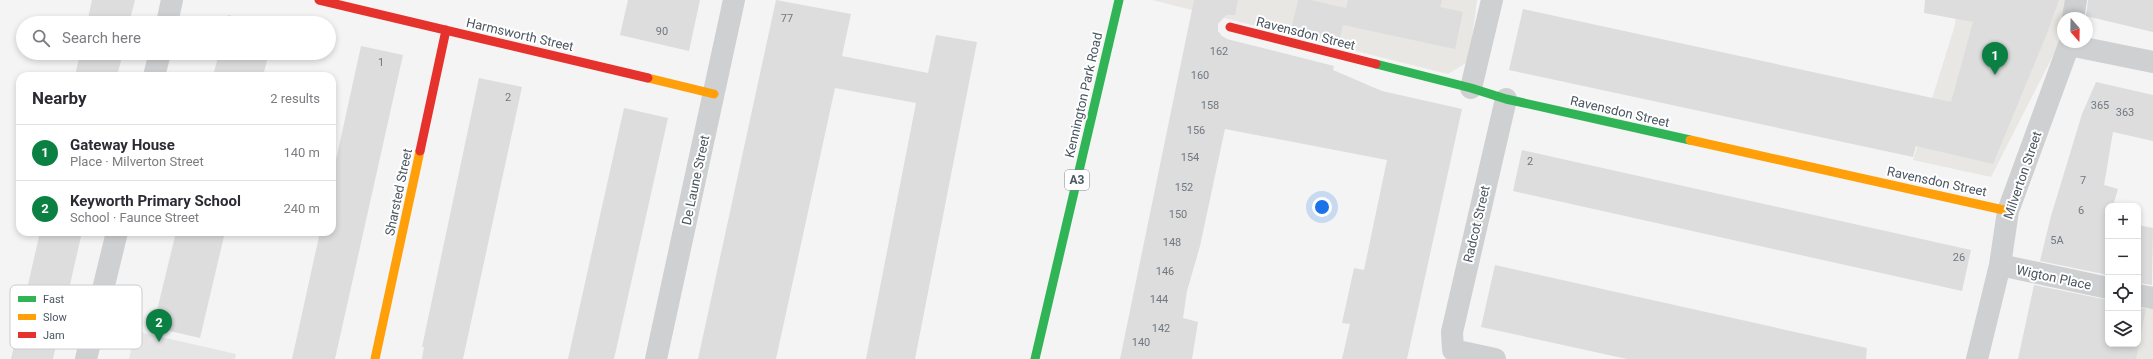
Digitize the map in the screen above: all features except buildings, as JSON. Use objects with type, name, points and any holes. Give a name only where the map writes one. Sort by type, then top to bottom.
[{"type":"main road","name":"Harmsworth Street","points":[[319,0],[714,94]]},
{"type":"main road","name":"Kennington Park Road","points":[[1035,359],[1119,0]]},
{"type":"main road","name":"Ravensdon Street","points":[[1230,27],[1472,88],[1506,99],[2008,211]]},
{"type":"main road","name":"Sharsted Street","points":[[375,359],[446,30]]},
{"type":"street","points":[[169,16],[172,0]]},
{"type":"street","name":"De Laune Street","points":[[656,359],[734,0]]},
{"type":"street","points":[[1472,88],[1492,0]]},
{"type":"street","points":[[2075,12],[2076,0]]},
{"type":"street","name":"Milverton Street","points":[[1977,359],[2000,265],[2008,211],[2068,48]]},
{"type":"street","points":[[2088,48],[2153,62]]},
{"type":"street","points":[[155,72],[158,60]]},
{"type":"street","name":"Radcot Street","points":[[1494,359],[1453,350],[1452,332],[1506,99]]},
{"type":"street","points":[[104,285],[116,236]]},
{"type":"street","name":"Wigton Place","points":[[2000,265],[2105,287]]},
{"type":"street","points":[[2141,296],[2153,298]]},
{"type":"street","points":[[86,359],[88,349]]},
{"type":"shaded area","points":[[1152,0],[1477,0],[1469,61],[1448,74]]},
{"type":"shaded area","points":[[1960,0],[2070,0],[2065,12],[2057,12],[2057,48],[1991,177],[1913,160],[1954,28]]},
{"type":"shaded area","points":[[2141,306],[2153,308],[2153,359],[2097,359],[2106,347],[2141,347]]},
{"type":"shaded area","points":[[142,333],[236,354],[235,359],[129,359],[131,349],[142,349]]},
{"type":"traffic: fast","points":[[1035,359],[1119,0]]},
{"type":"traffic: fast","points":[[1376,64],[1471,88],[1506,99],[1690,140]]},
{"type":"traffic: slow","points":[[648,78],[714,94]]},
{"type":"traffic: slow","points":[[1690,140],[2008,211]]},
{"type":"traffic: slow","points":[[375,359],[420,151]]},
{"type":"traffic: jam","points":[[319,0],[648,78]]},
{"type":"traffic: jam","points":[[1230,27],[1376,64]]},
{"type":"traffic: jam","points":[[420,151],[446,30]]},
{"type":"place","name":"Gateway House","points":[[1995,75]]},
{"type":"place","name":"Keyworth Primary School","points":[[159,342]]}]
